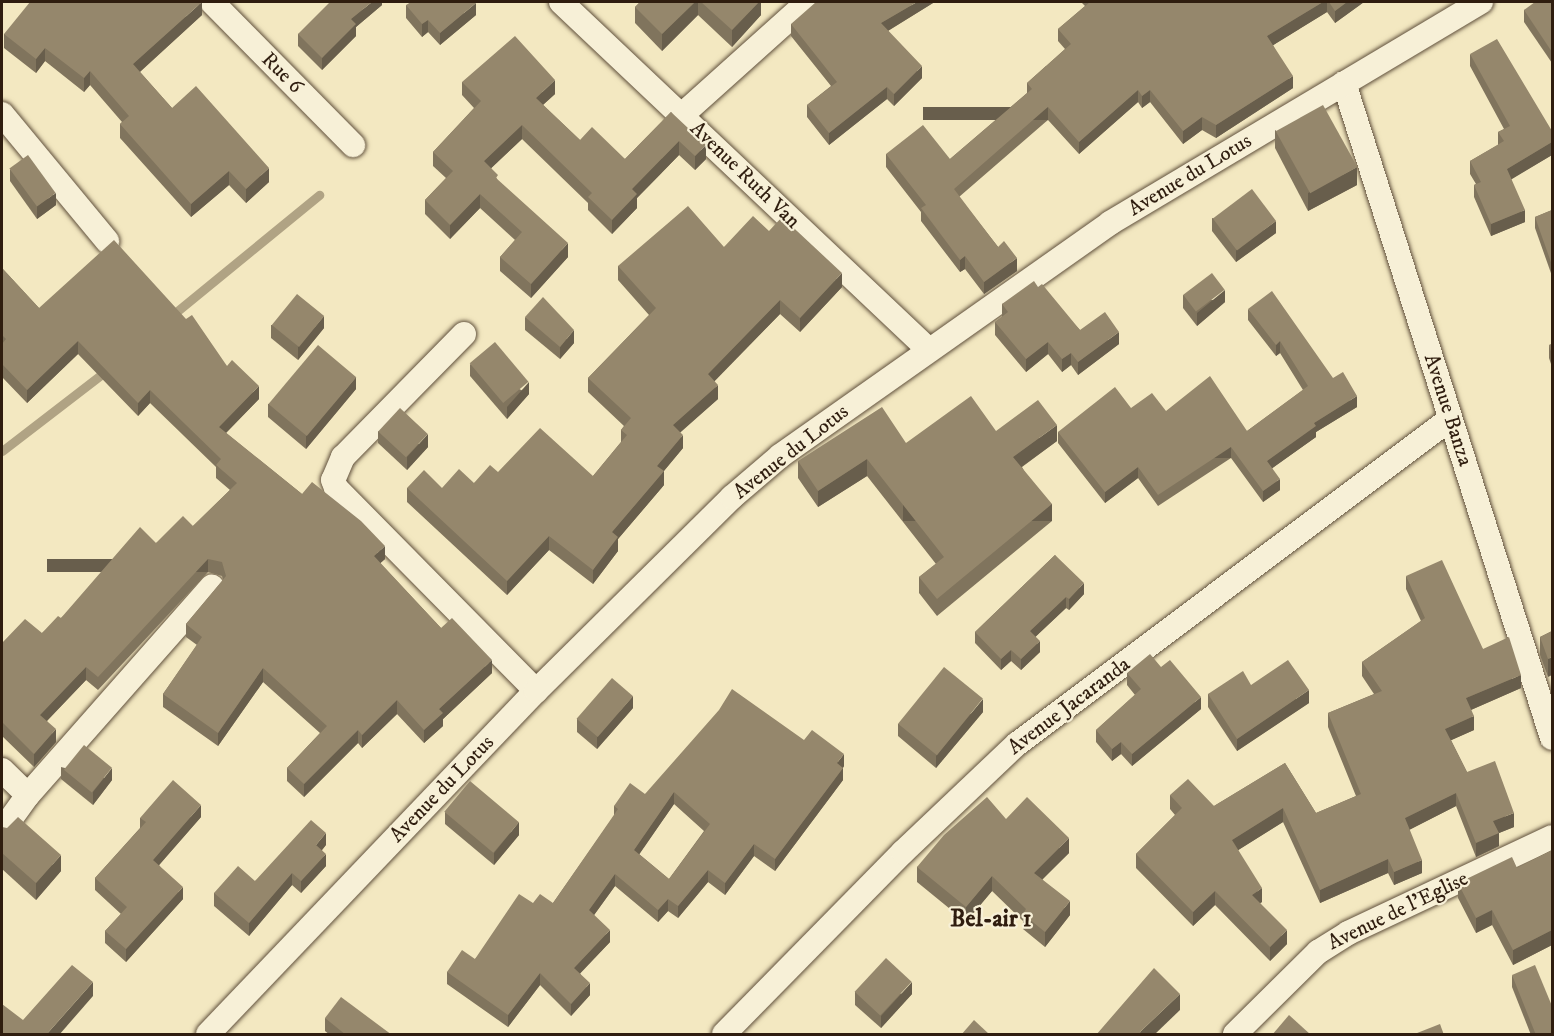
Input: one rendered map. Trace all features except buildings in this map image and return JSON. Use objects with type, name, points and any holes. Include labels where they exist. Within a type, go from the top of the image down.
[{"type":"street","name":"Rue 6","points":[[212,2],[353,145]]},
{"type":"street","name":"Avenue Ruth Van","points":[[561,2],[683,114],[928,349]]},
{"type":"street","points":[[683,114],[808,2]]},
{"type":"street","name":"Avenue du Lotus","points":[[208,1035],[536,691],[732,497],[780,456],[1110,222],[1481,2]]},
{"type":"street","name":"Avenue Banza","points":[[1344,83],[1552,738]]},
{"type":"street","points":[[2,114],[107,242]]},
{"type":"street","points":[[464,334],[343,457],[333,480],[336,488],[536,691]]},
{"type":"street","name":"Avenue Jacaranda","points":[[724,1035],[903,852],[1017,744],[1450,419]]},
{"type":"street","points":[[2,831],[28,795],[212,586]]},
{"type":"street","points":[[2,770],[28,795]]},
{"type":"street","name":"Avenue de l'Eglise","points":[[1235,1035],[1318,952],[1348,933],[1552,837]]},
{"type":"waterway","points":[[170,317],[319,195]]},
{"type":"waterway","points":[[2,451],[107,370]]},
{"type":"district","name":"Bel-air 1","points":[[991,920]]}]
